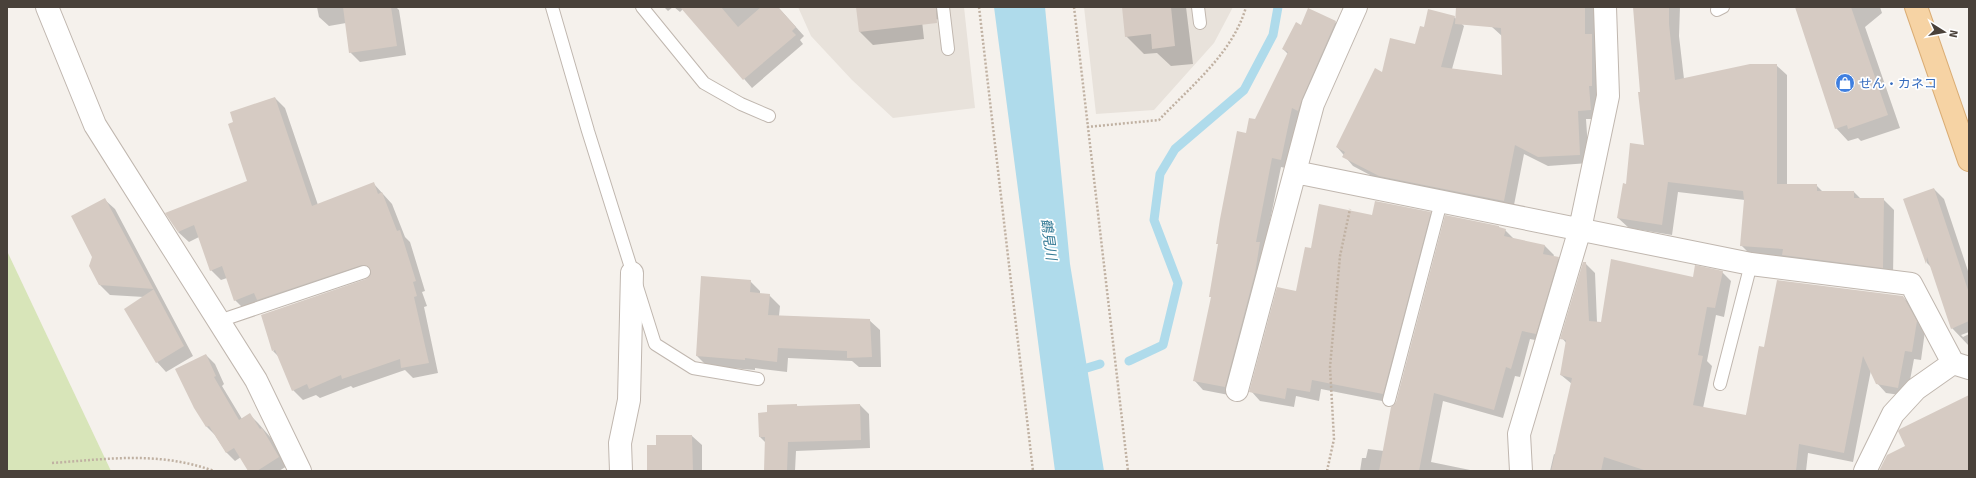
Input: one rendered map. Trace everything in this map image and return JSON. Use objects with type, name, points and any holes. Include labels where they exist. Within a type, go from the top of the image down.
[{"type":"main road","points":[[1916,7],[1969,160]]},
{"type":"street","points":[[47,7],[95,125],[256,380],[300,471]]},
{"type":"street","points":[[1237,390],[1313,104],[1356,7]]},
{"type":"street","points":[[1521,471],[1519,434],[1580,229],[1608,96],[1605,7]]},
{"type":"street","points":[[1295,172],[1751,264],[1911,284],[1961,366],[1916,389],[1893,414],[1865,471]]},
{"type":"street","points":[[621,471],[620,443],[629,400],[632,273]]},
{"type":"lane","points":[[552,7],[632,273],[655,344],[693,368],[758,379]]},
{"type":"lane","points":[[642,7],[704,83],[741,104],[768,116]]},
{"type":"lane","points":[[943,7],[948,49]]},
{"type":"lane","points":[[1198,7],[1200,22]]},
{"type":"lane","points":[[1388,400],[1441,202]]},
{"type":"lane","points":[[1720,384],[1751,264]]},
{"type":"lane","points":[[219,321],[364,272]]},
{"type":"path","points":[[979,7],[1033,471]]},
{"type":"path","points":[[1074,7],[1128,471]]},
{"type":"path","points":[[1087,127],[1159,120],[1227,48],[1243,17],[1246,7]]},
{"type":"path","points":[[1327,471],[1334,439],[1330,367],[1339,272],[1355,185]]},
{"type":"path","points":[[52,463],[139,457],[192,464],[214,471]]},
{"type":"shaded area","points":[[798,7],[964,7],[975,108],[893,118],[852,80],[811,36]]},
{"type":"shaded area","points":[[1084,7],[1233,7],[1214,43],[1154,110],[1096,114]]},
{"type":"green space","points":[[7,251],[111,471],[7,471]]},
{"type":"water","name":"鶴見川","points":[[994,7],[1045,7],[1070,264],[1104,471],[1055,471]]},
{"type":"building","points":[[343,7],[391,7],[397,46],[349,53]]},
{"type":"building","points":[[680,7],[721,7],[738,27],[761,7],[778,7],[796,27],[792,31],[796,35],[743,80]]},
{"type":"building","points":[[856,7],[936,7],[937,23],[859,32]]},
{"type":"building","points":[[1122,7],[1171,7],[1175,46],[1152,49],[1151,34],[1125,37]]},
{"type":"building","points":[[1456,7],[1585,7],[1585,34],[1592,34],[1592,86],[1589,86],[1591,110],[1578,111],[1580,155],[1538,157],[1515,145],[1504,201],[1379,176],[1342,157],[1345,152],[1336,147],[1375,68],[1382,72],[1390,38],[1415,44],[1420,26],[1424,27],[1428,9],[1455,16],[1441,67],[1502,75],[1501,28],[1455,24]]},
{"type":"building","points":[[1633,7],[1669,7],[1669,24],[1675,80],[1750,64],[1777,64],[1777,184],[1817,184],[1817,191],[1854,191],[1854,198],[1884,198],[1883,268],[1782,255],[1783,249],[1740,246],[1744,200],[1743,191],[1668,182],[1662,225],[1617,218],[1623,183],[1626,184],[1630,143],[1644,145],[1638,92],[1640,92]]},
{"type":"building","points":[[1795,7],[1851,7],[1888,115],[1848,129],[1847,125],[1835,129]]},
{"type":"building","points":[[1308,8],[1336,21],[1298,111],[1292,108],[1281,160],[1272,158],[1256,242],[1260,242],[1255,273],[1225,387],[1193,381],[1211,297],[1209,297],[1218,244],[1216,244],[1237,131],[1246,133],[1249,118],[1255,119],[1288,52],[1282,49],[1296,22],[1301,25]]},
{"type":"building","points":[[275,97],[312,206],[374,182],[378,194],[382,192],[397,231],[400,230],[416,281],[413,282],[417,296],[414,297],[429,363],[401,368],[400,359],[342,379],[341,375],[309,389],[307,384],[292,391],[275,350],[272,351],[261,315],[366,279],[371,274],[369,267],[362,265],[257,300],[254,293],[234,301],[222,266],[210,271],[194,225],[178,232],[165,213],[247,181],[228,124],[233,122],[230,112]]},
{"type":"building","points":[[1934,188],[1969,293],[1969,321],[1951,329],[1927,257],[1926,264],[1903,199]]},
{"type":"building","points":[[105,198],[154,289],[99,285],[89,266],[92,257],[71,216]]},
{"type":"building","points":[[1375,201],[1431,212],[1383,394],[1312,380],[1310,392],[1287,388],[1285,399],[1249,392],[1277,287],[1296,291],[1305,247],[1311,248],[1319,204],[1372,215]]},
{"type":"building","points":[[1445,215],[1499,226],[1506,229],[1504,236],[1545,245],[1543,254],[1559,257],[1536,334],[1522,331],[1511,369],[1506,367],[1494,410],[1434,393],[1419,471],[1379,471],[1391,407],[1396,402]]},
{"type":"building","points":[[1611,259],[1693,277],[1695,265],[1723,271],[1715,308],[1707,307],[1698,355],[1703,356],[1693,405],[1746,415],[1759,346],[1764,347],[1777,280],[1903,296],[1917,321],[1912,352],[1905,351],[1898,388],[1876,384],[1863,356],[1844,453],[1799,444],[1796,471],[1647,471],[1604,457],[1601,471],[1551,471],[1572,378],[1560,375],[1566,340],[1560,339],[1583,262],[1586,262],[1589,321],[1601,322]]},
{"type":"building","points":[[701,276],[751,280],[750,292],[770,294],[768,315],[870,319],[872,357],[847,358],[847,351],[778,348],[777,362],[745,358],[745,360],[696,356]]},
{"type":"building","points":[[154,289],[184,346],[156,363],[124,309]]},
{"type":"building","points":[[206,354],[216,376],[214,377],[239,420],[250,413],[260,429],[262,428],[279,457],[257,471],[248,471],[234,448],[226,453],[209,426],[206,427],[194,408],[175,369]]},
{"type":"building","points":[[1969,395],[1969,471],[1879,471],[1887,455],[1905,446],[1898,431],[1900,429]]},
{"type":"building","points":[[797,404],[797,406],[860,404],[861,440],[788,442],[787,471],[764,471],[765,437],[759,437],[758,413],[767,412],[767,405]]},
{"type":"building","points":[[656,435],[692,435],[693,471],[647,471],[647,445],[656,445]]},
{"type":"waterway","points":[[1129,361],[1163,345],[1178,283],[1154,220],[1160,174],[1175,149],[1244,90],[1273,35],[1278,7]]},
{"type":"waterway","points":[[1077,371],[1100,364]]},
{"type":"place","name":"せん・カネコ","points":[[1845,83]]}]
